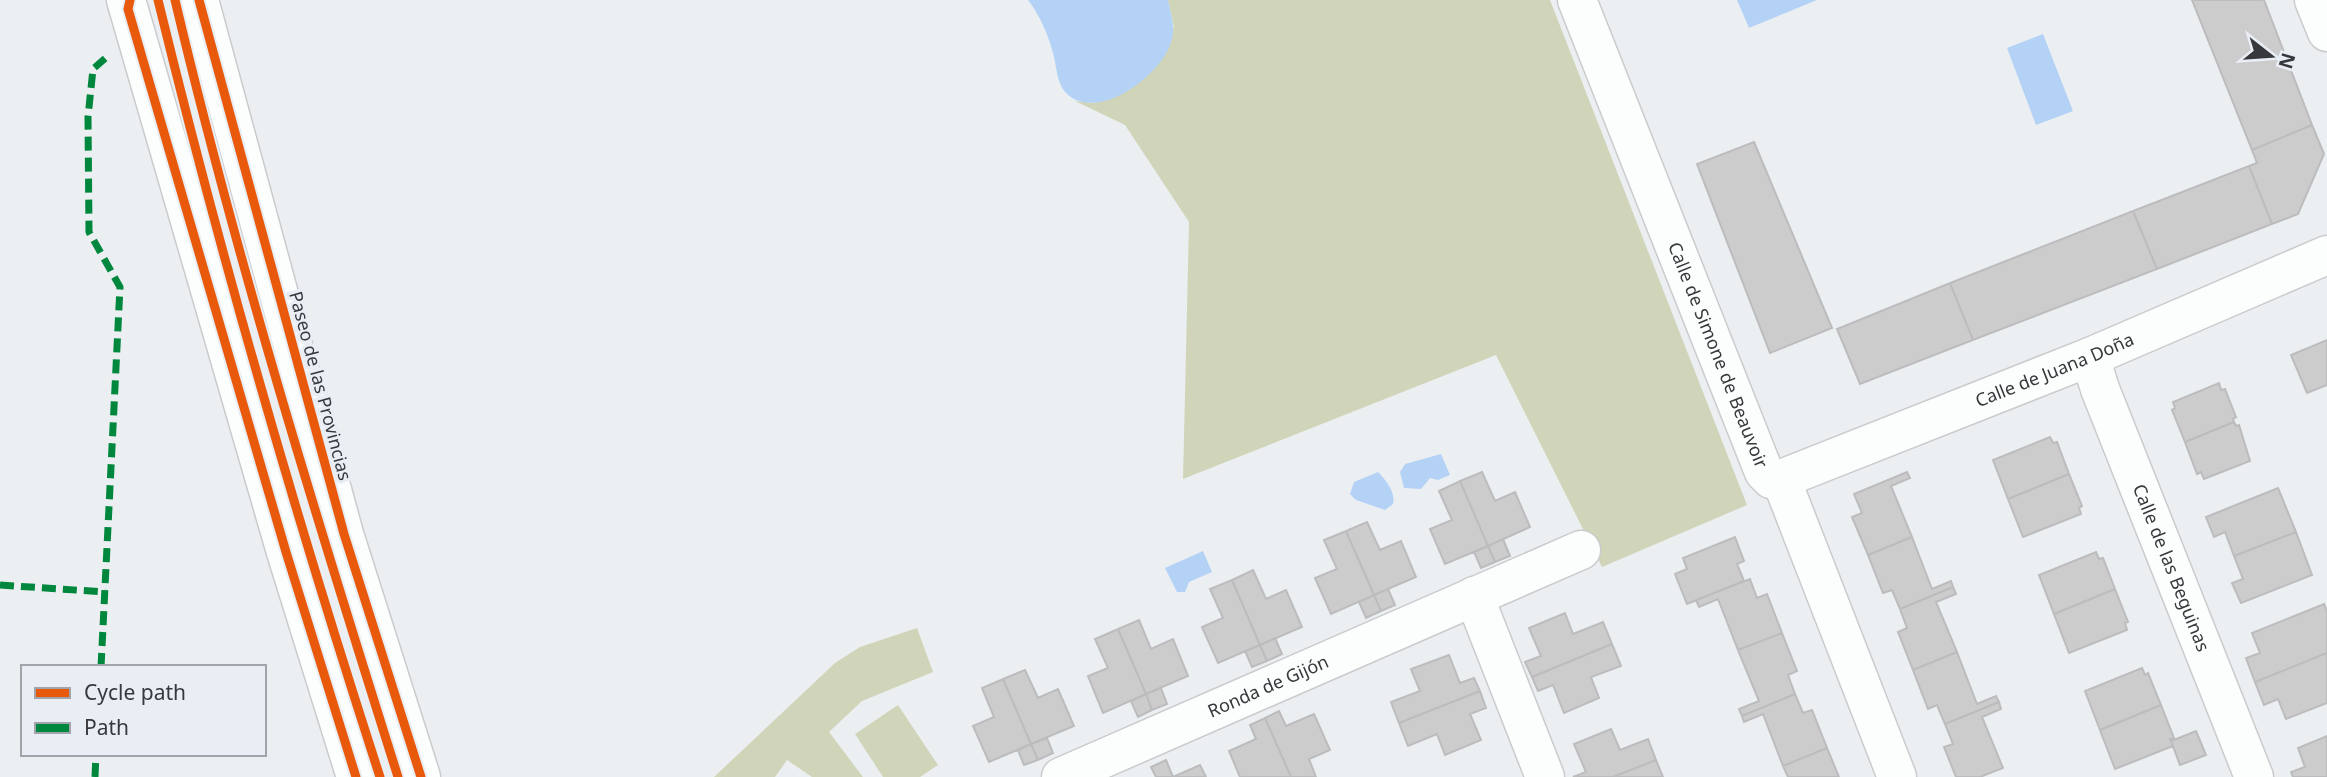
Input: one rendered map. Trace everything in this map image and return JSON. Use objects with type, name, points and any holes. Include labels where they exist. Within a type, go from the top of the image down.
[{"type":"street","name":"Calle de Simone de Beauvoir","points":[[1577,0],[1764,472],[1771,479],[1781,479],[1897,777]]},
{"type":"street","points":[[2314,0],[2327,32]]},
{"type":"street","name":"Paseo de las Provincias","points":[[200,2],[344,534],[421,777]]},
{"type":"street","points":[[128,3],[286,552],[356,777]]},
{"type":"street","name":"Calle de Juana Doña","points":[[1781,479],[2090,356],[2327,255]]},
{"type":"street","name":"Calle de las Beguinas","points":[[2090,356],[2100,389],[2254,777]]},
{"type":"street","name":"Ronda de Gijón","points":[[1061,777],[1581,550]]},
{"type":"street","points":[[1474,596],[1545,777]]},
{"type":"green space","points":[[1168,0],[1550,0],[1747,505],[1602,567],[1496,355],[1183,479],[1189,222],[1125,125],[1075,101],[1095,103],[1174,27]]},
{"type":"green space","points":[[917,628],[933,672],[862,701],[829,732],[863,777],[812,777],[787,760],[775,777],[714,777],[835,663],[860,647]]},
{"type":"green space","points":[[898,705],[938,765],[920,777],[883,777],[855,734]]},
{"type":"water","points":[[1028,0],[1168,0],[1173,26],[1171,42],[1155,68],[1127,92],[1094,103],[1079,101],[1066,93],[1060,84],[1046,32]]},
{"type":"water","points":[[1737,0],[1817,0],[1749,28]]},
{"type":"water","points":[[2043,34],[2073,111],[2036,125],[2007,48]]},
{"type":"water","points":[[1441,454],[1450,475],[1438,480],[1430,478],[1421,489],[1404,488],[1400,472],[1405,464]]},
{"type":"water","points":[[1378,472],[1387,482],[1394,499],[1393,504],[1385,510],[1356,500],[1350,494],[1354,482]]},
{"type":"water","points":[[1203,551],[1212,572],[1189,582],[1185,592],[1177,592],[1165,568]]},
{"type":"building","points":[[2192,0],[2264,0],[2312,125],[2252,150]]},
{"type":"building","points":[[2312,125],[2324,154],[2298,214],[2272,224],[2249,166],[2257,163],[2252,150]]},
{"type":"building","points":[[1754,142],[1832,328],[1770,353],[1697,164]]},
{"type":"building","points":[[2249,166],[2272,224],[2157,269],[2133,211]]},
{"type":"building","points":[[2133,211],[2157,269],[1973,340],[1950,283]]},
{"type":"building","points":[[1950,283],[1973,340],[1860,384],[1837,329]]},
{"type":"building","points":[[2327,340],[2327,385],[2307,393],[2291,355]]},
{"type":"building","points":[[2219,383],[2221,390],[2225,389],[2236,417],[2234,422],[2185,442],[2172,410],[2175,408],[2173,402]]},
{"type":"building","points":[[2234,422],[2236,426],[2239,425],[2250,461],[2204,479],[2201,472],[2197,474],[2185,442]]},
{"type":"building","points":[[2050,437],[2053,443],[2057,442],[2069,474],[2008,499],[1993,460]]},
{"type":"building","points":[[1482,472],[1495,501],[1515,492],[1530,527],[1488,546],[1460,481]]},
{"type":"building","points":[[1907,472],[1910,478],[1891,486],[1912,537],[1868,555],[1852,517],[1862,513],[1854,494]]},
{"type":"building","points":[[2069,474],[2082,506],[2079,508],[2081,514],[2023,537],[2008,499]]},
{"type":"building","points":[[1460,481],[1488,546],[1445,564],[1430,529],[1452,520],[1439,491]]},
{"type":"building","points":[[2278,488],[2296,532],[2234,556],[2225,532],[2214,537],[2206,517]]},
{"type":"building","points":[[1367,522],[1380,550],[1401,541],[1416,577],[1374,595],[1346,531]]},
{"type":"building","points":[[1346,531],[1374,595],[1331,614],[1315,578],[1337,569],[1324,540]]},
{"type":"building","points":[[2296,532],[2312,575],[2241,603],[2232,583],[2243,579],[2234,556]]},
{"type":"building","points":[[1735,537],[1744,561],[1737,564],[1744,581],[1687,604],[1675,574],[1687,569],[1683,558]]},
{"type":"building","points":[[1912,537],[1932,589],[1951,581],[1953,587],[1900,609],[1892,590],[1883,593],[1868,555]]},
{"type":"building","points":[[1503,539],[1510,556],[1495,562],[1488,546]]},
{"type":"building","points":[[1488,546],[1495,562],[1481,568],[1474,552]]},
{"type":"building","points":[[2096,552],[2099,559],[2103,558],[2115,589],[2054,614],[2039,575]]},
{"type":"building","points":[[1253,570],[1266,599],[1286,590],[1302,627],[1260,645],[1232,580]]},
{"type":"building","points":[[1750,579],[1757,598],[1767,594],[1782,633],[1738,650],[1718,599],[1699,607],[1696,600]]},
{"type":"building","points":[[1232,580],[1260,645],[1218,663],[1202,627],[1223,618],[1210,589]]},
{"type":"building","points":[[1953,587],[1956,594],[1936,602],[1957,652],[1913,670],[1898,632],[1907,628],[1900,609]]},
{"type":"building","points":[[1388,589],[1395,605],[1381,611],[1374,595]]},
{"type":"building","points":[[2115,589],[2128,622],[2125,623],[2127,630],[2069,653],[2054,614]]},
{"type":"building","points":[[1374,595],[1381,611],[1366,618],[1359,602]]},
{"type":"building","points":[[2324,604],[2327,611],[2327,653],[2255,682],[2246,658],[2260,653],[2252,633]]},
{"type":"building","points":[[1565,613],[1573,634],[1603,622],[1612,644],[1532,677],[1525,662],[1541,656],[1529,628]]},
{"type":"building","points":[[1139,620],[1151,649],[1173,639],[1188,676],[1146,694],[1118,629]]},
{"type":"building","points":[[1118,629],[1146,694],[1103,713],[1088,676],[1108,668],[1095,639]]},
{"type":"building","points":[[1782,633],[1797,671],[1788,675],[1795,694],[1742,716],[1739,709],[1759,701],[1738,650]]},
{"type":"building","points":[[1275,638],[1282,654],[1267,661],[1260,645]]},
{"type":"building","points":[[1612,644],[1621,666],[1591,677],[1599,698],[1564,713],[1553,685],[1538,691],[1532,677]]},
{"type":"building","points":[[1260,645],[1267,661],[1252,667],[1245,651]]},
{"type":"building","points":[[1957,652],[1977,704],[1996,696],[1999,702],[1945,724],[1937,705],[1928,709],[1913,670]]},
{"type":"building","points":[[2327,653],[2327,703],[2286,719],[2278,699],[2264,705],[2255,682]]},
{"type":"building","points":[[1449,655],[1460,683],[1474,678],[1480,691],[1399,723],[1391,702],[1420,691],[1411,669]]},
{"type":"building","points":[[2142,668],[2145,675],[2148,673],[2161,705],[2100,730],[2085,691]]},
{"type":"building","points":[[1025,670],[1038,698],[1058,689],[1074,726],[1031,744],[1003,679]]},
{"type":"building","points":[[1003,679],[1031,744],[989,762],[973,726],[994,717],[982,688]]},
{"type":"building","points":[[1161,688],[1167,704],[1152,710],[1146,694]]},
{"type":"building","points":[[1480,691],[1486,708],[1470,714],[1481,740],[1445,755],[1437,734],[1408,746],[1399,723]]},
{"type":"building","points":[[1146,694],[1152,710],[1138,717],[1131,701]]},
{"type":"building","points":[[1795,694],[1803,713],[1812,710],[1827,748],[1783,766],[1763,714],[1744,722],[1742,716]]},
{"type":"building","points":[[1999,702],[2001,709],[1982,717],[2003,768],[1980,777],[1956,777],[1944,747],[1953,744],[1945,724]]},
{"type":"building","points":[[2161,705],[2174,738],[2170,739],[2173,746],[2115,769],[2100,730]]},
{"type":"building","points":[[1279,711],[1286,726],[1314,714],[1330,750],[1309,759],[1316,777],[1291,777],[1265,718]]},
{"type":"building","points":[[1265,718],[1291,777],[1240,777],[1229,751],[1256,739],[1250,725]]},
{"type":"building","points":[[1611,729],[1620,750],[1648,739],[1656,760],[1613,777],[1573,777],[1586,772],[1574,744]]},
{"type":"building","points":[[2196,731],[2206,755],[2180,765],[2171,741]]},
{"type":"building","points":[[2327,736],[2327,777],[2293,777],[2291,772],[2305,767],[2298,748]]},
{"type":"building","points":[[1047,738],[1053,753],[1038,760],[1031,744]]},
{"type":"building","points":[[1031,744],[1038,760],[1024,765],[1018,750]]},
{"type":"building","points":[[1827,748],[1839,777],[1788,777],[1783,766]]},
{"type":"building","points":[[1166,760],[1173,777],[1156,777],[1151,767]]},
{"type":"building","points":[[1656,760],[1663,777],[1613,777]]},
{"type":"building","points":[[1200,765],[1206,777],[1173,777]]},
{"type":"marked path","points":[[101,665],[120,287],[89,232],[88,117],[93,69],[109,55]]},
{"type":"marked path","points":[[0,585],[105,592]]},
{"type":"marked path","points":[[95,777],[96,756]]},
{"type":"cycle path","points":[[130,0],[128,9],[286,552],[356,777]]},
{"type":"cycle path","points":[[158,0],[262,391],[380,777]]},
{"type":"cycle path","points":[[175,0],[251,293],[398,777]]},
{"type":"cycle path","points":[[199,0],[344,534],[421,777]]}]
